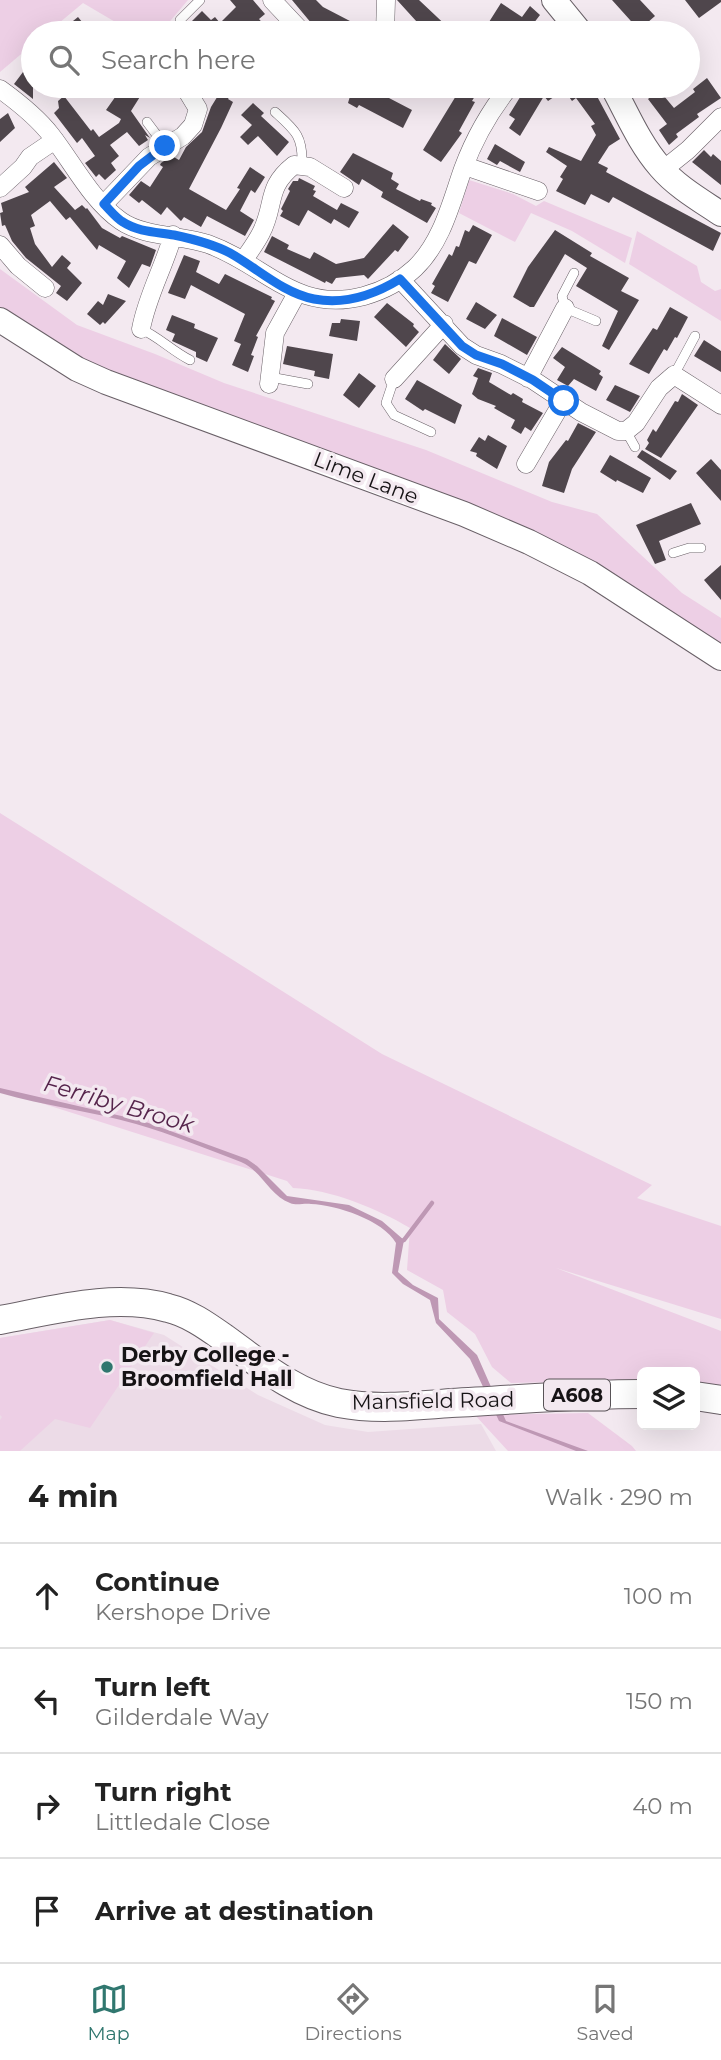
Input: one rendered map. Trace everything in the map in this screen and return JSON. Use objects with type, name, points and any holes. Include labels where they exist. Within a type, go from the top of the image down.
[{"type":"main road","name":"Mansfield Road","points":[[0,1320],[112,1302],[152,1304],[186,1314],[289,1384],[326,1400],[363,1406],[637,1394]]},
{"type":"main road","points":[[700,1397],[721,1400]]},
{"type":"street","points":[[272,0],[292,21]]},
{"type":"street","points":[[385,21],[386,0]]},
{"type":"street","points":[[554,0],[568,21]]},
{"type":"street","points":[[0,89],[42,124],[104,204],[122,222],[135,228],[213,246],[298,293],[315,299],[344,300],[371,294],[415,268],[437,237],[450,211],[481,129],[502,98]]},
{"type":"street","points":[[104,204],[139,166],[183,136],[193,125],[198,109],[191,98]]},
{"type":"street","points":[[619,98],[644,145],[663,170],[697,199],[721,214]]},
{"type":"street","points":[[663,170],[688,150],[721,117]]},
{"type":"street","points":[[0,188],[23,167],[30,156],[55,139]]},
{"type":"street","points":[[243,261],[262,232],[274,186],[284,173],[295,165],[302,164],[344,188]]},
{"type":"street","points":[[465,166],[538,191]]},
{"type":"street","points":[[141,329],[145,309],[173,235]]},
{"type":"street","points":[[0,246],[18,266],[45,288]]},
{"type":"street","points":[[400,279],[462,346],[528,378],[618,431],[626,430],[636,423],[659,388],[674,375],[721,405]]},
{"type":"street","points":[[269,381],[275,333],[298,293]]},
{"type":"street","points":[[528,378],[565,308]]},
{"type":"street","name":"Lime Lane","points":[[0,320],[77,369],[106,382],[464,514],[529,542],[590,573],[721,658]]},
{"type":"street","points":[[394,379],[444,324]]},
{"type":"street","points":[[526,464],[564,401]]},
{"type":"lane","points":[[180,19],[200,0]]},
{"type":"lane","points":[[275,112],[293,128],[303,144],[302,164]]},
{"type":"lane","points":[[147,122],[165,146]]},
{"type":"lane","points":[[574,273],[562,296],[565,308],[596,321]]},
{"type":"lane","points":[[141,329],[157,336],[175,352],[190,360]]},
{"type":"lane","points":[[674,375],[695,336]]},
{"type":"lane","points":[[394,379],[386,403],[394,415],[431,432]]},
{"type":"lane","points":[[269,381],[308,384]]},
{"type":"lane","points":[[626,430],[635,447]]},
{"type":"lane","points":[[673,553],[689,548],[701,548]]},
{"type":"shaded area","points":[[0,0],[188,0],[170,21],[114,21],[83,3],[61,21],[21,21],[21,54],[0,72]]},
{"type":"shaded area","points":[[469,180],[513,194],[536,206],[544,201],[632,238],[625,263],[572,231],[531,213],[515,242],[459,213]]},
{"type":"shaded area","points":[[637,231],[697,266],[701,282],[715,291],[721,289],[721,321],[629,264]]},
{"type":"shaded area","points":[[0,269],[77,325],[224,383],[426,450],[552,502],[597,514],[682,593],[721,618],[721,651],[650,602],[84,364],[0,308]]},
{"type":"shaded area","points":[[0,813],[382,1054],[652,1185],[637,1198],[721,1226],[721,1319],[556,1268],[721,1331],[721,1388],[700,1385],[700,1367],[637,1367],[637,1380],[511,1383],[492,1367],[475,1334],[447,1312],[443,1290],[407,1270],[410,1228],[353,1201],[322,1192],[293,1188],[287,1181],[0,1090]]},
{"type":"shaded area","points":[[0,1088],[143,1121],[247,1159],[287,1196],[349,1205],[382,1221],[404,1240],[398,1272],[413,1285],[438,1298],[439,1319],[477,1355],[506,1421],[588,1451],[576,1451],[499,1421],[470,1359],[436,1323],[430,1300],[403,1284],[392,1273],[396,1243],[381,1227],[358,1215],[333,1207],[295,1204],[283,1200],[248,1166],[176,1137],[119,1119],[0,1093]]},
{"type":"shaded area","name":"Derby College - Broomfield Hall","points":[[110,1320],[164,1335],[258,1395],[325,1425],[368,1432],[481,1424],[496,1451],[0,1451],[0,1338]]},
{"type":"shaded area","points":[[110,1320],[154,1333],[90,1428],[55,1419],[20,1451],[0,1451],[0,1338]]},
{"type":"shaded area","points":[[588,1413],[636,1451],[508,1451],[475,1415]]},
{"type":"building","points":[[230,0],[253,0],[265,14],[259,19],[261,21],[222,21],[236,7]]},
{"type":"building","points":[[292,0],[316,0],[323,7],[350,21],[310,21]]},
{"type":"building","points":[[397,0],[419,0],[441,21],[416,21]]},
{"type":"building","points":[[612,0],[640,0],[655,16],[649,21],[631,21]]},
{"type":"building","points":[[685,0],[721,0],[721,2],[699,18]]},
{"type":"building","points":[[501,3],[522,17],[530,6],[540,15],[535,21],[490,21]]},
{"type":"building","points":[[202,11],[211,20],[215,17],[218,21],[192,21]]},
{"type":"building","points":[[21,75],[21,90],[14,84]]},
{"type":"building","points":[[707,78],[721,98],[697,114],[699,117],[676,134],[678,137],[669,145],[659,130],[667,124],[648,99],[666,98],[674,108],[687,98],[700,98],[700,84]]},
{"type":"building","points":[[66,98],[91,131],[93,129],[99,137],[121,119],[106,110],[114,98],[139,98],[131,111],[150,138],[145,135],[148,140],[139,146],[127,132],[110,145],[119,156],[111,163],[116,170],[105,180],[99,174],[96,177],[85,163],[95,156],[82,138],[77,143],[54,113],[59,108],[58,101]]},
{"type":"building","points":[[217,98],[229,98],[233,102],[189,189],[226,210],[250,167],[265,177],[255,193],[251,190],[240,211],[254,220],[245,236],[207,216],[201,227],[184,217],[181,221],[167,207],[161,215],[142,200],[139,203],[129,195],[141,181],[150,187],[163,167],[161,163],[172,156],[179,160],[186,147],[202,132]]},
{"type":"building","points":[[349,98],[389,98],[412,110],[403,128],[359,105],[357,108],[348,103]]},
{"type":"building","points":[[455,98],[474,98],[472,101],[475,102],[459,131],[462,133],[441,162],[423,150]]},
{"type":"building","points":[[520,98],[543,98],[520,136],[509,128],[515,119],[509,115]]},
{"type":"building","points":[[576,98],[598,98],[620,139],[609,146],[598,163],[608,168],[606,172],[721,233],[713,251],[613,197],[609,203],[591,194],[585,205],[556,191],[567,166],[546,152],[549,147],[581,161],[596,135],[591,126],[595,124]]},
{"type":"building","points":[[253,103],[264,113],[261,116],[289,142],[277,156],[258,136],[248,145],[240,137],[252,125],[241,115]]},
{"type":"building","points":[[8,113],[15,128],[0,142],[0,119]]},
{"type":"building","points":[[495,144],[525,162],[520,172],[500,161],[497,165],[487,159]]},
{"type":"building","points":[[704,150],[721,161],[721,185],[692,162]]},
{"type":"building","points":[[353,153],[393,173],[391,179],[399,184],[396,189],[420,201],[421,199],[432,203],[436,208],[427,223],[381,197],[383,192],[362,179],[359,185],[340,172]]},
{"type":"building","points":[[54,162],[67,178],[54,187],[75,210],[82,205],[102,228],[120,238],[122,236],[156,250],[150,267],[142,264],[129,288],[117,278],[126,261],[99,245],[97,250],[70,217],[66,220],[50,201],[31,215],[35,226],[30,228],[35,244],[52,267],[62,255],[71,263],[67,268],[82,283],[67,301],[56,293],[61,286],[26,258],[12,241],[5,225],[2,226],[1,203],[29,192],[25,187]]},
{"type":"building","points":[[299,178],[315,186],[313,196],[337,210],[341,203],[359,212],[349,228],[334,219],[331,224],[308,210],[299,226],[280,216],[290,191],[288,189],[293,181],[298,181]]},
{"type":"building","points":[[393,224],[409,237],[398,252],[395,250],[368,279],[364,275],[336,278],[332,284],[326,281],[325,283],[264,252],[272,236],[289,245],[287,249],[310,259],[314,252],[336,264],[364,258]]},
{"type":"building","points":[[473,225],[492,235],[476,264],[469,261],[448,302],[431,293],[435,286],[432,284],[449,254],[452,256],[456,246],[459,247],[465,230],[469,232]]},
{"type":"building","points":[[555,230],[592,253],[590,256],[629,278],[621,291],[639,300],[609,350],[602,346],[618,311],[576,286],[587,268],[565,254],[534,307],[513,297],[528,267]]},
{"type":"building","points":[[184,255],[200,261],[196,272],[219,284],[225,274],[275,301],[256,336],[258,337],[251,355],[254,356],[248,372],[232,365],[241,344],[234,341],[245,314],[191,285],[185,299],[168,293]]},
{"type":"building","points":[[108,294],[126,301],[105,324],[103,322],[100,325],[87,314],[98,301],[103,305]]},
{"type":"building","points":[[476,302],[497,315],[485,329],[466,319]]},
{"type":"building","points":[[387,303],[414,324],[419,332],[406,347],[374,317]]},
{"type":"building","points":[[670,307],[688,317],[677,338],[675,337],[667,351],[664,349],[649,374],[629,364],[653,328],[657,330]]},
{"type":"building","points":[[172,315],[195,324],[194,328],[218,338],[207,362],[196,357],[196,352],[172,341],[175,334],[166,330]]},
{"type":"building","points":[[502,318],[537,337],[527,355],[494,336]]},
{"type":"building","points":[[341,319],[360,321],[357,341],[329,336],[332,323],[340,323]]},
{"type":"building","points":[[704,340],[721,351],[721,372],[694,356]]},
{"type":"building","points":[[445,344],[461,359],[449,374],[433,360]]},
{"type":"building","points":[[287,346],[333,354],[329,379],[314,376],[315,371],[283,364]]},
{"type":"building","points":[[562,347],[601,371],[599,374],[603,377],[596,391],[574,379],[568,386],[557,380],[565,367],[553,358]]},
{"type":"building","points":[[478,368],[492,373],[489,382],[511,395],[513,393],[523,399],[522,402],[543,413],[531,431],[525,427],[521,434],[511,428],[515,420],[494,408],[496,406],[472,394],[478,378],[473,376]]},
{"type":"building","points":[[359,373],[376,386],[359,408],[343,395]]},
{"type":"building","points":[[417,380],[462,405],[455,424],[425,409],[423,411],[405,399]]},
{"type":"building","points":[[615,385],[640,396],[630,412],[606,400]]},
{"type":"building","points":[[682,394],[698,405],[661,458],[645,449],[649,443],[647,440],[653,429],[656,432]]},
{"type":"building","points":[[578,423],[596,432],[572,469],[564,493],[542,486],[549,462],[566,440],[568,441]]},
{"type":"building","points":[[488,435],[507,446],[497,469],[476,456],[477,453],[470,451],[479,437],[485,441]]},
{"type":"building","points":[[642,450],[677,471],[670,480],[637,457]]},
{"type":"building","points":[[610,455],[651,478],[643,493],[600,472]]},
{"type":"building","points":[[711,459],[721,470],[721,501],[696,473]]},
{"type":"building","points":[[691,503],[701,524],[659,541],[666,560],[655,564],[636,525]]},
{"type":"building","points":[[721,565],[721,600],[704,580]]},
{"type":"waterway","points":[[399,1242],[404,1240],[432,1203]]},
{"type":"place","name":"Derby College - Broomfield Hall","points":[[107,1367]]},
{"type":"route","points":[[165,146],[129,175],[104,204],[122,222],[146,231],[175,235],[213,246],[303,296],[315,299],[356,298],[384,289],[400,279],[462,346],[533,380],[564,401]]},
{"type":"water label","name":"Ferriby Brook","points":[[119,1104]]}]
